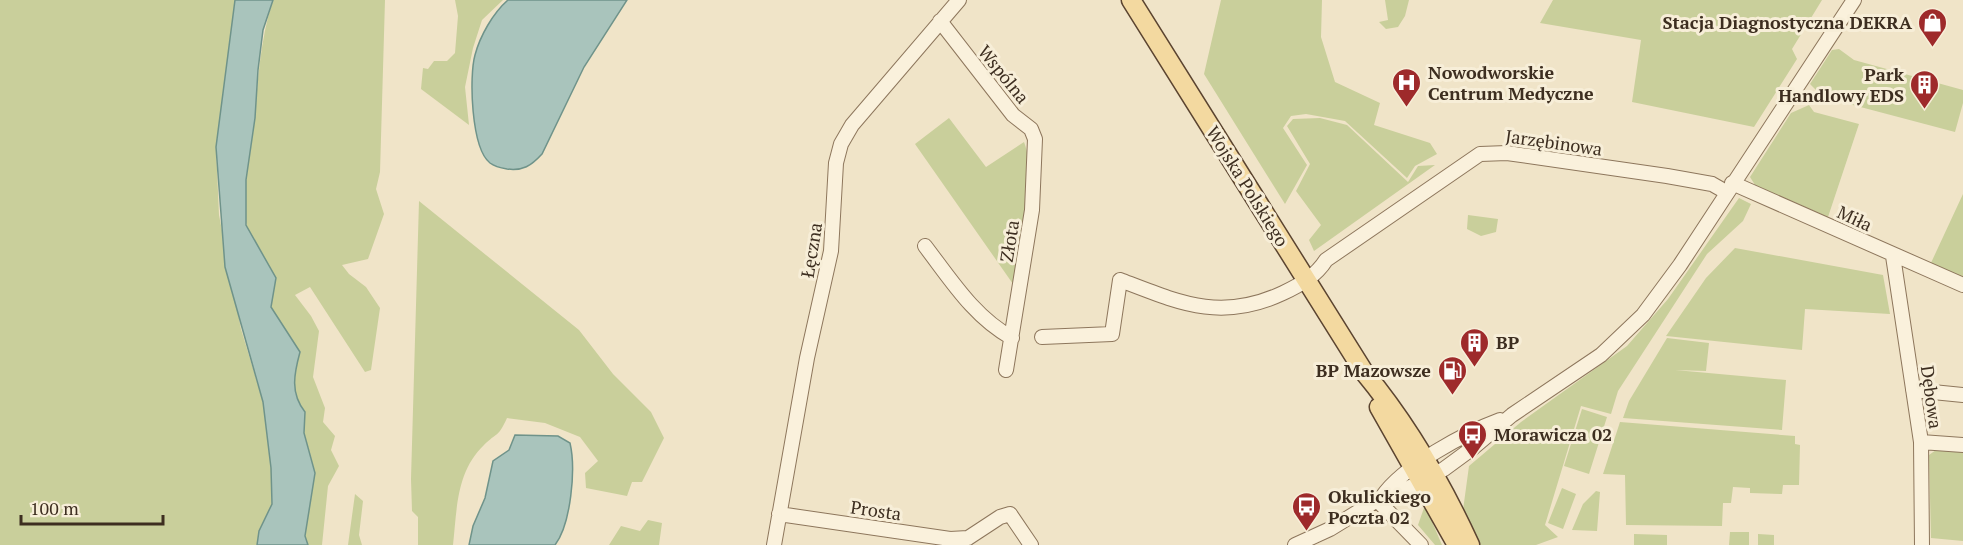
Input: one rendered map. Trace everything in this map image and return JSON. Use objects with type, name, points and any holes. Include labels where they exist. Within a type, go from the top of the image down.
[{"type":"main road","name":"Wojska Polskiego","points":[[1131,0],[1364,372],[1391,405],[1457,545]]},
{"type":"main road","name":"Wojska Polskiego","points":[[1424,471],[1470,545]]},
{"type":"street","name":"Łęczna","points":[[774,545],[807,358],[831,251],[836,163],[841,144],[852,125],[959,0]]},
{"type":"street","points":[[1295,545],[1330,529],[1379,499],[1398,480],[1424,471],[1474,447],[1512,415],[1601,355],[1643,315],[1680,265],[1729,187],[1854,0]]},
{"type":"street","name":"Wspólna","points":[[940,21],[1013,116],[1031,129],[1035,149]]},
{"type":"street","name":"Złota","points":[[1006,370],[1032,210],[1035,149]]},
{"type":"street","name":"Jarzębinowa","points":[[1042,338],[1112,333],[1120,280],[1187,305],[1225,310],[1260,304],[1318,272],[1326,260],[1480,154],[1507,153],[1729,187]]},
{"type":"street","name":"Miła","points":[[1729,187],[1960,282]]},
{"type":"street","points":[[925,246],[971,306],[990,326],[1012,338]]},
{"type":"street","name":"Dębowa","points":[[1893,256],[1921,442],[1922,545]]},
{"type":"street","points":[[1913,390],[1963,395]]},
{"type":"street","points":[[1921,442],[1963,445]]},
{"type":"street","points":[[1379,499],[1421,545]]},
{"type":"street","name":"Prosta","points":[[779,514],[970,542]]},
{"type":"street","points":[[970,542],[1000,517],[1010,514],[1030,545]]},
{"type":"green space","points":[[0,0],[235,0],[216,147],[219,215],[241,329],[263,402],[271,468],[272,504],[259,531],[257,545],[0,545]]},
{"type":"green space","points":[[273,0],[385,0],[380,172],[376,189],[384,214],[368,259],[342,265],[349,274],[366,287],[380,308],[371,370],[365,372],[310,287],[295,295],[319,331],[313,377],[325,408],[323,422],[335,436],[331,450],[339,466],[328,486],[322,545],[308,545],[305,536],[315,473],[304,432],[305,412],[295,390],[296,368],[300,352],[271,307],[276,278],[252,239],[244,207],[261,52]]},
{"type":"green space","points":[[455,0],[503,0],[482,20],[473,48],[465,87],[469,125],[421,89],[423,68],[428,69],[434,61],[447,61],[455,53],[458,16]]},
{"type":"green space","points":[[1221,0],[1322,0],[1321,37],[1335,82],[1380,103],[1374,125],[1430,143],[1437,154],[1415,166],[1407,178],[1345,121],[1306,114],[1291,116],[1283,128],[1307,165],[1285,204],[1204,74]]},
{"type":"green space","points":[[1385,0],[1409,0],[1405,16],[1398,27],[1386,29],[1379,22],[1388,20]]},
{"type":"green space","points":[[1553,0],[1822,0],[1792,49],[1797,59],[1754,127],[1632,102],[1641,40],[1540,23]]},
{"type":"green space","points":[[1839,49],[1854,60],[1963,90],[1963,103],[1955,132],[1815,95],[1817,91],[1810,84],[1832,50]]},
{"type":"green space","points":[[1809,105],[1814,112],[1859,124],[1828,217],[1755,185],[1750,177],[1791,113]]},
{"type":"green space","points":[[949,118],[986,167],[1024,142],[1030,176],[1030,194],[1013,284],[915,144]]},
{"type":"green space","points":[[1320,118],[1347,125],[1408,182],[1418,166],[1435,165],[1314,251],[1309,240],[1321,225],[1296,191],[1310,164],[1287,126],[1293,119]]},
{"type":"green space","points":[[1963,194],[1963,278],[1930,265]]},
{"type":"green space","points":[[1739,198],[1751,204],[1743,221],[1707,254],[1618,391],[1611,414],[1581,406],[1545,525],[1558,537],[1536,545],[1479,545],[1463,510],[1469,466],[1521,422],[1627,346],[1668,299]]},
{"type":"green space","points":[[419,201],[579,330],[613,374],[651,412],[664,438],[642,482],[632,482],[627,496],[586,488],[585,473],[598,461],[580,437],[545,423],[507,418],[499,432],[484,445],[468,467],[457,505],[453,545],[418,545],[418,517],[412,511],[411,479]]},
{"type":"green space","points":[[1468,215],[1498,219],[1496,232],[1481,236],[1467,229]]},
{"type":"green space","points":[[1735,248],[1883,275],[1890,314],[1805,309],[1802,350],[1666,336],[1706,278]]},
{"type":"green space","points":[[1667,338],[1709,343],[1706,371],[1675,370],[1786,380],[1782,430],[1623,418],[1629,401]]},
{"type":"green space","points":[[1582,409],[1607,417],[1589,474],[1564,466]]},
{"type":"green space","points":[[1620,422],[1795,436],[1795,444],[1800,445],[1799,485],[1783,485],[1782,494],[1750,493],[1750,488],[1733,487],[1731,503],[1723,503],[1722,526],[1626,525],[1625,475],[1603,474]]},
{"type":"green space","points":[[1936,450],[1963,451],[1963,541],[1931,538],[1929,455]]},
{"type":"green space","points":[[1562,488],[1576,494],[1563,529],[1548,523]]},
{"type":"green space","points":[[1596,491],[1600,492],[1597,531],[1572,530],[1583,504]]},
{"type":"green space","points":[[355,494],[363,501],[359,535],[362,545],[348,545]]},
{"type":"green space","points":[[1425,505],[1442,545],[1435,545],[1418,525]]},
{"type":"green space","points":[[648,520],[662,523],[659,545],[609,545],[621,526],[640,531]]},
{"type":"green space","points":[[1730,532],[1749,532],[1749,545],[1729,545]]},
{"type":"green space","points":[[1634,534],[1667,535],[1667,545],[1634,545]]},
{"type":"green space","points":[[1758,534],[1774,535],[1774,545],[1758,545]]},
{"type":"water","points":[[235,0],[273,0],[263,30],[258,70],[255,118],[246,180],[246,225],[276,278],[271,307],[300,352],[296,368],[295,390],[305,412],[304,433],[315,473],[305,536],[308,545],[257,545],[259,531],[272,504],[271,468],[263,402],[225,267],[216,147]]},
{"type":"water","points":[[508,0],[627,0],[584,67],[542,154],[526,167],[518,169],[502,168],[490,163],[479,143],[473,111],[472,79],[477,48],[492,18]]},
{"type":"water","points":[[515,435],[558,436],[570,443],[571,496],[560,536],[555,545],[469,545],[473,526],[485,498],[493,461],[509,450]]},
{"type":"place","name":"Stacja Diagnostyczna DEKRA","points":[[1933,48]]},
{"type":"place","name":"Nowodworskie Centrum Medyczne","points":[[1407,108]]},
{"type":"place","name":"Park Handlowy EDS","points":[[1925,110]]},
{"type":"place","name":"BP","points":[[1475,368]]},
{"type":"place","name":"BP Mazowsze","points":[[1452,396]]},
{"type":"place","name":"Morawicza 02","points":[[1473,460]]},
{"type":"place","name":"Okulickiego Poczta 02","points":[[1307,532]]}]
